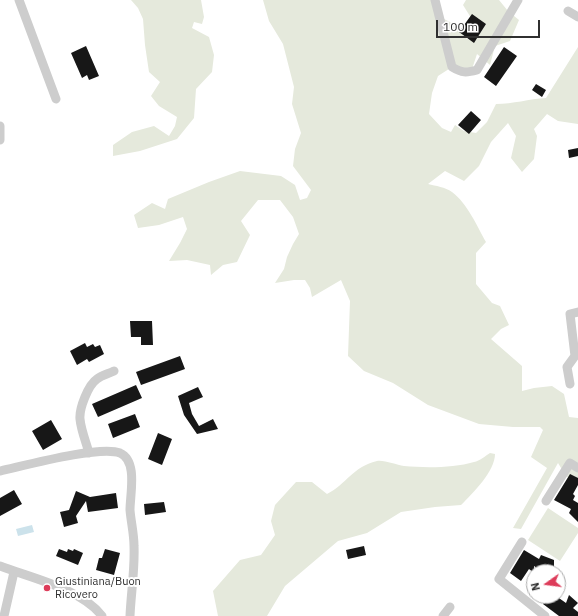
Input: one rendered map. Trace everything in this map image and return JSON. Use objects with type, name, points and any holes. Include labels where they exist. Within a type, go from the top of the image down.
[{"type":"street","points":[[19,0],[56,100]]},
{"type":"street","points":[[435,0],[452,66],[461,72],[477,70],[518,0]]},
{"type":"street","points":[[568,11],[578,17]]},
{"type":"street","points":[[0,126],[0,140]]},
{"type":"street","points":[[570,384],[567,367],[575,356],[570,314],[575,312]]},
{"type":"street","points":[[89,453],[80,422],[82,405],[90,386],[94,381],[114,371]]},
{"type":"street","points":[[0,471],[69,456],[104,451],[117,452],[124,456],[131,468],[130,508],[134,552],[130,616]]},
{"type":"street","points":[[546,501],[570,463],[578,468]]},
{"type":"street","points":[[522,542],[499,579],[546,616]]},
{"type":"street","points":[[0,566],[70,591],[85,600],[102,616]]},
{"type":"street","points":[[4,616],[14,572]]},
{"type":"street","points":[[443,616],[450,607]]},
{"type":"shaded area","points":[[131,0],[201,0],[204,17],[202,24],[194,22],[192,28],[209,37],[214,55],[212,72],[196,89],[194,118],[177,139],[140,151],[113,156],[113,145],[132,132],[154,126],[169,136],[175,126],[177,117],[159,106],[151,96],[160,82],[149,72],[143,19],[138,8]]},
{"type":"shaded area","points":[[263,0],[435,0],[440,17],[450,22],[467,39],[476,40],[484,27],[473,21],[463,5],[466,0],[499,0],[508,11],[519,20],[510,41],[495,46],[490,65],[477,54],[471,72],[452,67],[438,76],[432,93],[429,114],[442,128],[451,132],[455,125],[464,131],[476,133],[487,122],[496,104],[546,98],[578,47],[578,124],[558,121],[547,114],[534,129],[537,136],[534,159],[522,172],[511,158],[516,136],[508,123],[491,142],[479,166],[464,181],[445,171],[428,184],[452,192],[462,202],[486,242],[476,253],[476,284],[492,303],[500,306],[509,325],[501,329],[491,339],[522,366],[522,391],[552,386],[564,394],[569,417],[578,418],[578,484],[566,476],[558,463],[521,529],[513,528],[547,468],[531,457],[543,430],[540,427],[513,427],[479,424],[428,405],[393,383],[364,371],[348,356],[350,301],[341,280],[312,297],[310,288],[305,280],[275,283],[284,269],[287,257],[299,234],[293,217],[280,200],[258,200],[241,221],[250,235],[237,262],[223,265],[211,275],[210,265],[187,260],[169,261],[187,229],[183,217],[159,225],[138,228],[134,215],[152,203],[165,209],[168,199],[240,171],[281,176],[295,185],[300,200],[307,198],[311,190],[293,166],[295,149],[301,133],[292,104],[294,87],[283,44],[269,21]]},
{"type":"shaded area","points":[[490,453],[495,454],[491,467],[482,481],[461,505],[401,512],[367,533],[338,541],[285,586],[267,616],[218,616],[213,591],[240,560],[261,555],[275,535],[271,521],[275,505],[296,482],[312,482],[327,494],[334,490],[361,467],[377,461],[412,467],[449,466],[466,464],[480,460]]},
{"type":"shaded area","points":[[548,508],[578,528],[578,533],[560,561],[528,540]]},
{"type":"water","points":[[32,525],[34,532],[18,536],[16,529]]},
{"type":"building","points":[[472,14],[486,24],[474,43],[459,32]]},
{"type":"building","points":[[86,46],[99,76],[89,80],[87,75],[82,78],[71,53]]},
{"type":"building","points":[[504,47],[517,56],[496,86],[484,77]]},
{"type":"building","points":[[536,84],[546,90],[542,97],[532,90]]},
{"type":"building","points":[[471,111],[481,120],[469,134],[458,125]]},
{"type":"building","points":[[578,148],[578,156],[569,158],[568,150]]},
{"type":"building","points":[[130,321],[152,321],[153,345],[141,345],[141,337],[131,337]]},
{"type":"building","points":[[85,343],[87,347],[93,344],[95,347],[100,345],[104,354],[89,362],[87,359],[77,365],[70,351]]},
{"type":"building","points":[[180,356],[185,369],[141,385],[136,372]]},
{"type":"building","points":[[136,385],[142,398],[98,417],[92,404]]},
{"type":"building","points":[[198,387],[203,397],[189,403],[192,414],[199,426],[213,419],[218,429],[197,434],[184,415],[178,396]]},
{"type":"building","points":[[135,414],[140,427],[113,438],[108,424]]},
{"type":"building","points":[[51,420],[62,439],[43,450],[32,431]]},
{"type":"building","points":[[158,433],[172,439],[162,465],[148,459]]},
{"type":"building","points":[[570,474],[578,478],[578,485],[573,494],[575,496],[573,500],[578,503],[578,522],[569,513],[571,509],[554,500]]},
{"type":"building","points":[[14,490],[22,504],[0,516],[0,498]]},
{"type":"building","points":[[76,491],[90,497],[116,493],[118,508],[88,512],[86,501],[76,516],[78,523],[64,527],[60,512],[69,510]]},
{"type":"building","points":[[164,502],[166,512],[145,515],[144,504]]},
{"type":"building","points":[[364,546],[366,555],[348,559],[346,550]]},
{"type":"building","points":[[59,549],[67,552],[68,549],[73,551],[74,549],[83,553],[78,565],[56,556]]},
{"type":"building","points":[[105,549],[120,553],[114,575],[96,570],[99,558],[102,558]]},
{"type":"building","points":[[524,550],[539,559],[541,555],[554,560],[554,564],[526,564],[526,574],[521,581],[510,573]]},
{"type":"building","points":[[569,595],[578,603],[573,608],[578,612],[578,616],[559,616],[543,604],[566,604]]},
{"type":"place","name":"Giustiniana/Buon Ricovero","points":[[47,588]]}]
